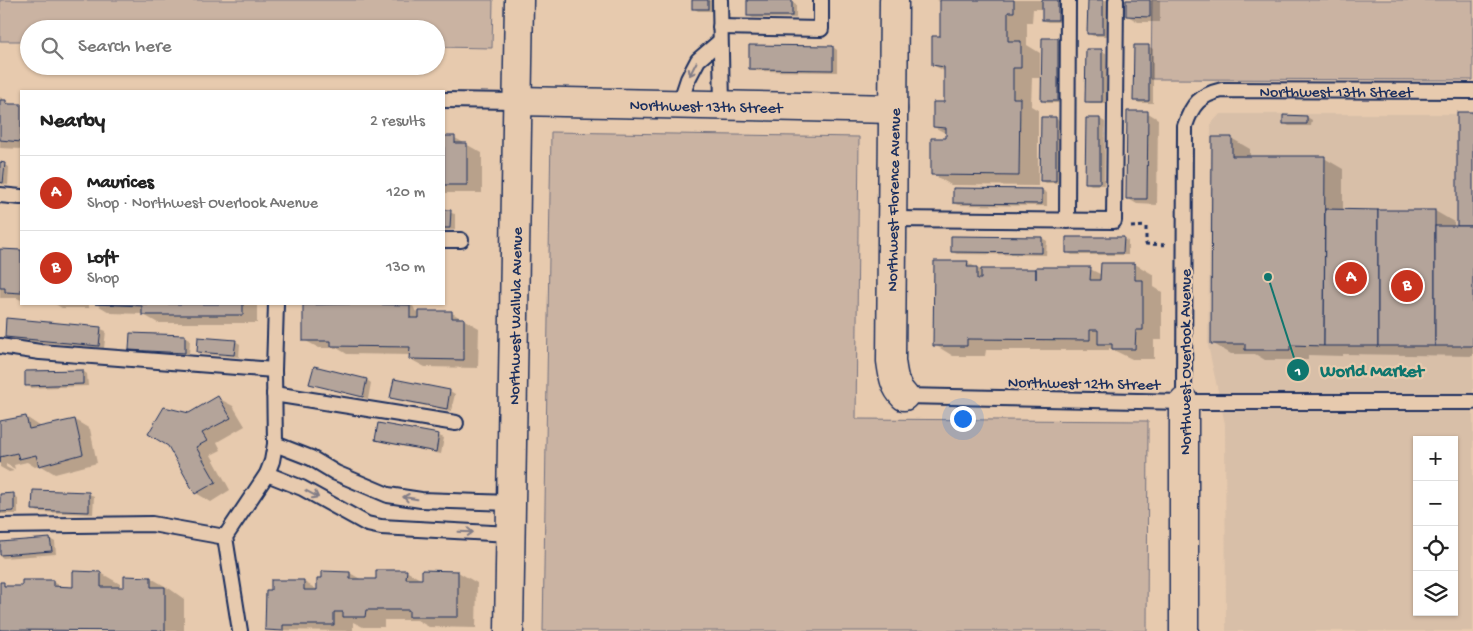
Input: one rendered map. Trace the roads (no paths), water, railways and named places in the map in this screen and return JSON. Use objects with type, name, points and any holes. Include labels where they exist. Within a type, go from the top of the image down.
[{"type":"street","name":"Northwest Wallula Avenue","points":[[509,631],[519,0]]},
{"type":"street","name":"Northwest Florence Avenue","points":[[894,0],[891,361],[894,381],[898,390],[904,396]]},
{"type":"street","name":"Northwest 13th Street","points":[[518,101],[679,106],[893,109]]},
{"type":"street","name":"Northwest Overlook Avenue","points":[[1184,402],[1184,631]]},
{"type":"lane","points":[[720,0],[719,42],[722,106]]},
{"type":"lane","points":[[720,27],[821,29],[821,0]]},
{"type":"lane","points":[[1067,220],[1068,0]]},
{"type":"lane","points":[[892,219],[1114,220],[1116,0]]},
{"type":"lane","points":[[679,106],[688,79],[698,60],[719,42]]},
{"type":"lane","name":"Northwest 13th Street","points":[[1200,97],[1222,90],[1473,91]]},
{"type":"lane","name":"Northwest Overlook Avenue","points":[[1184,402],[1185,126],[1190,110],[1200,97]]},
{"type":"lane","points":[[445,100],[518,101]]},
{"type":"lane","points":[[0,195],[20,197]]},
{"type":"lane","points":[[445,240],[461,240]]},
{"type":"lane","points":[[240,631],[225,537],[267,474],[275,444],[274,370],[276,305]]},
{"type":"lane","points":[[0,346],[40,352],[274,370]]},
{"type":"lane","points":[[274,394],[456,423]]},
{"type":"lane","name":"Northwest 12th Street","points":[[904,396],[1184,402],[1473,402]]},
{"type":"lane","points":[[275,444],[310,458],[336,473],[388,495],[421,500],[511,503]]},
{"type":"lane","points":[[267,474],[302,488],[367,524],[381,528],[510,534]]},
{"type":"lane","points":[[0,526],[152,524],[225,537]]},
{"type":"place","name":"World Market","points":[[1268,277]]},
{"type":"place","name":"Maurices","points":[[1351,278]]},
{"type":"place","name":"Loft","points":[[1407,286]]}]
